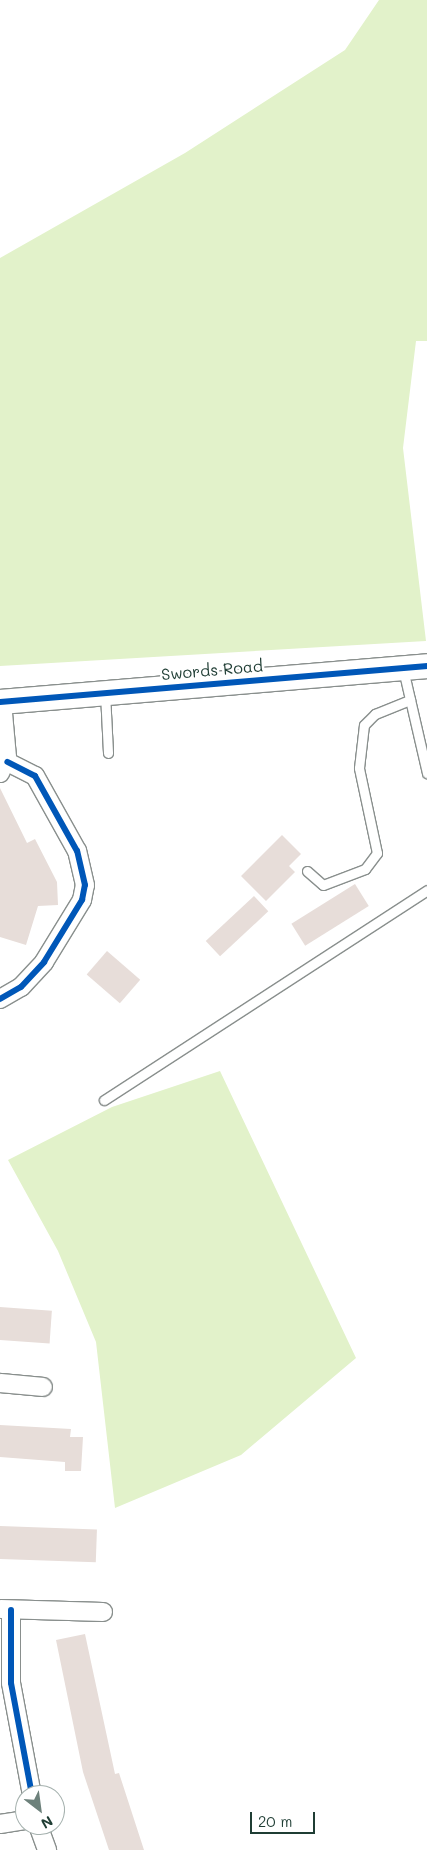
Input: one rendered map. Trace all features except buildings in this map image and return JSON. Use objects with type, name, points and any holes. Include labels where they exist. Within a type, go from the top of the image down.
[{"type":"main road","name":"Swords Road","points":[[1,702],[427,666]]},
{"type":"street","points":[[0,999],[21,987],[44,962],[82,900],[85,885],[77,851],[35,776],[3,768],[1,702]]},
{"type":"street","points":[[0,1383],[43,1387]]},
{"type":"street","points":[[30,1785],[11,1683],[6,1609],[103,1612]]},
{"type":"street","points":[[0,1824],[15,1822]]},
{"type":"street","points":[[42,1835],[47,1850]]},
{"type":"lane","points":[[403,667],[427,773]]},
{"type":"lane","points":[[105,693],[108,753]]},
{"type":"lane","points":[[307,871],[323,885],[364,869],[377,853],[359,768],[364,725],[374,714],[410,700]]},
{"type":"lane","points":[[104,1100],[427,890]]},
{"type":"green space","points":[[379,0],[427,0],[427,341],[416,341],[403,448],[426,641],[0,666],[0,258],[185,153],[345,50]]},
{"type":"green space","points":[[220,1071],[356,1358],[241,1455],[115,1508],[96,1342],[58,1251],[8,1160],[112,1107]]},
{"type":"cycle path","points":[[0,702],[427,666]]},
{"type":"cycle path","points":[[0,999],[21,987],[44,962],[82,900],[85,885],[77,851],[35,776],[7,762]]},
{"type":"cycle path","points":[[11,1610],[11,1683],[30,1785]]}]
